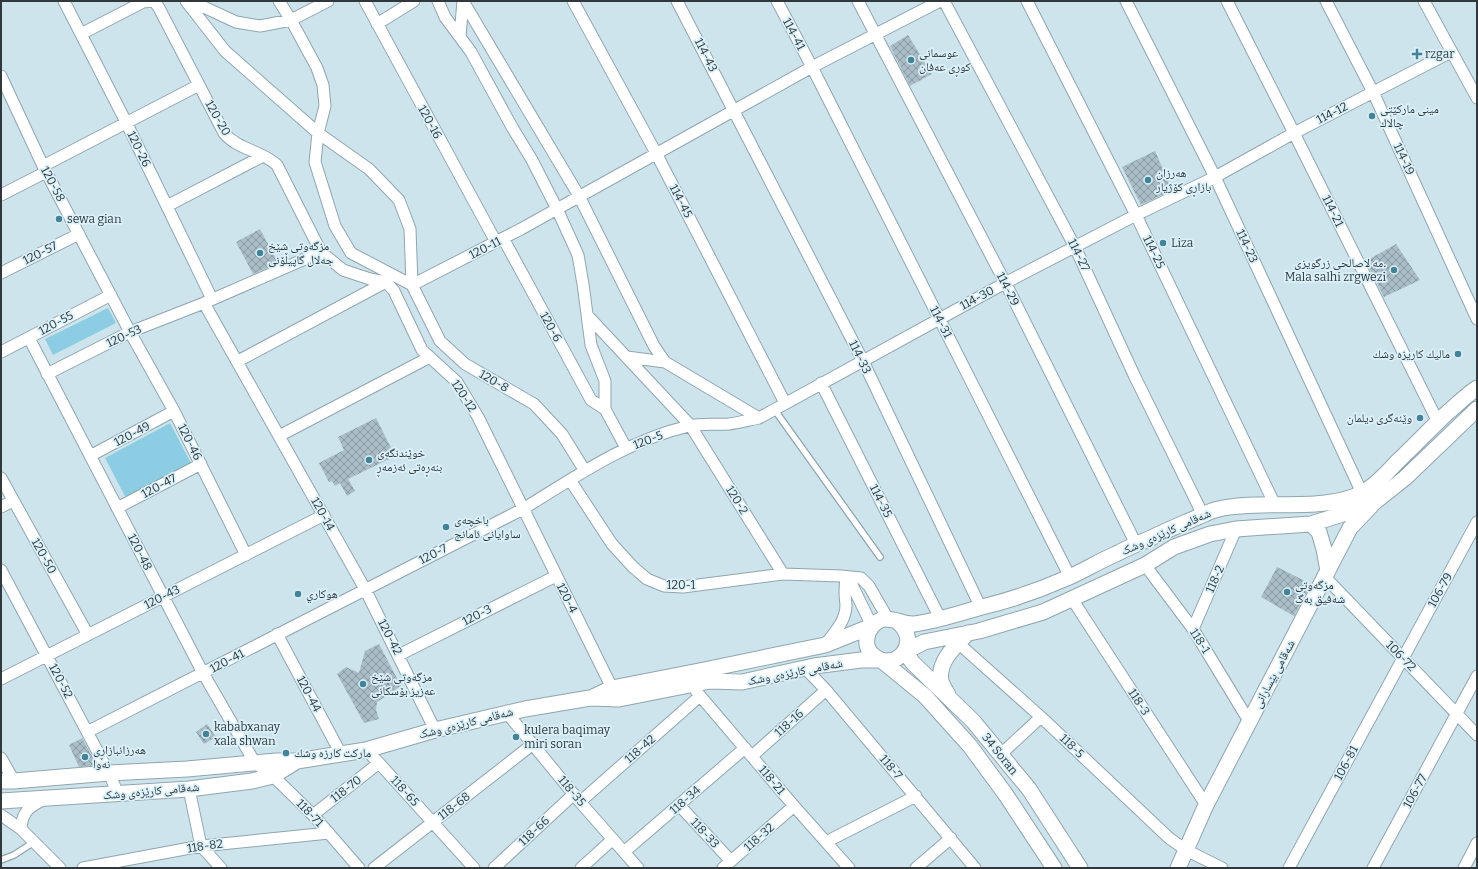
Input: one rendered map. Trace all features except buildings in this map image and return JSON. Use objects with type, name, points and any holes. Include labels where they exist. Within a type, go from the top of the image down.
[{"type":"main road","name":"شەقامی کارێزەی وشک","points":[[893,621],[912,624],[981,608],[1037,591],[1070,577],[1136,544],[1219,509],[1261,505],[1335,502],[1362,493],[1382,477],[1469,393],[1477,388]]},
{"type":"main road","name":"شەقامی کارێزەی وشک","points":[[905,652],[924,642],[963,638],[1043,612],[1145,565],[1174,547],[1210,534],[1236,529],[1311,524],[1371,505],[1405,478],[1477,409]]},
{"type":"main road","name":"شەقامی بێسارانی","points":[[1178,868],[1206,805],[1350,528],[1371,505]]},
{"type":"main road","points":[[1311,524],[1319,532],[1324,549],[1327,574]]},
{"type":"main road","points":[[893,621],[904,627],[907,633],[908,646],[900,657],[894,660],[881,660],[875,657],[867,647],[866,639],[868,632],[877,622],[893,621]]},
{"type":"main road","name":"شەقامی کارێزەی وشک","points":[[590,698],[612,688],[825,644],[872,626]]},
{"type":"main road","points":[[949,698],[941,681],[942,665],[963,638]]},
{"type":"main road","name":"34 Soran","points":[[905,652],[913,663],[973,720],[1029,790],[1080,868]]},
{"type":"main road","name":"شەقامی کارێزەی وشک","points":[[7,781],[187,769],[276,761],[297,761],[366,750],[435,730],[525,709],[590,698],[619,699],[710,681],[742,682],[805,668],[861,660],[881,660]]},
{"type":"main road","name":"34 Soran","points":[[881,660],[925,696],[970,746],[1006,795],[1054,868]]},
{"type":"main road","points":[[724,666],[726,682]]},
{"type":"main road","name":"شەقامی کارێزەی وشک","points":[[1,801],[189,789],[252,781],[273,776],[297,761]]},
{"type":"main road","points":[[1186,850],[1188,868]]},
{"type":"street","name":"120-26","points":[[64,1],[167,206],[208,301]]},
{"type":"street","name":"120-20","points":[[81,34],[143,2],[155,1],[228,139],[235,144],[271,159],[277,165],[321,252],[343,270],[370,280],[386,282]]},
{"type":"street","points":[[186,1],[225,51],[318,133],[369,169],[399,200],[410,229],[412,285],[351,253],[335,226],[315,162],[318,133],[325,106],[323,85],[317,68],[279,1]]},
{"type":"street","points":[[191,1],[236,22],[260,26],[291,20],[328,1]]},
{"type":"street","name":"120-16","points":[[365,1],[499,240]]},
{"type":"street","points":[[377,24],[414,1]]},
{"type":"street","points":[[438,1],[445,17],[471,52],[532,160],[578,255],[591,345],[605,381],[605,409],[626,448]]},
{"type":"street","points":[[460,36],[463,1]]},
{"type":"street","points":[[463,1],[579,196],[654,346],[665,362],[758,418]]},
{"type":"street","name":"114-45","points":[[573,1],[656,153],[785,403]]},
{"type":"street","name":"114-43","points":[[678,1],[734,110]]},
{"type":"street","name":"114-41","points":[[777,1],[812,67]]},
{"type":"street","name":"114-29","points":[[858,1],[1005,283],[1136,544]]},
{"type":"street","name":"120-11","points":[[412,285],[557,209],[812,67],[940,1]]},
{"type":"street","name":"114-27","points":[[944,1],[1075,247],[1135,377],[1203,515]]},
{"type":"street","name":"114-25","points":[[1027,1],[1136,215],[1275,505]]},
{"type":"street","name":"114-23","points":[[1126,1],[1215,177],[1362,493]]},
{"type":"street","name":"114-21","points":[[1227,1],[1438,422]]},
{"type":"street","name":"114-19","points":[[1326,1],[1373,92],[1477,319]]},
{"type":"street","points":[[1424,1],[1477,98]]},
{"type":"street","name":"114-12","points":[[1215,177],[1294,133],[1451,52]]},
{"type":"street","name":"114-31","points":[[812,67],[1070,577]]},
{"type":"street","name":"120-58","points":[[1,76],[45,169],[130,332]]},
{"type":"street","points":[[1,195],[126,122],[199,85]]},
{"type":"street","name":"114-33","points":[[734,110],[863,361],[981,608]]},
{"type":"street","points":[[167,206],[264,156]]},
{"type":"street","name":"114-30","points":[[785,403],[1005,283],[1136,215],[1215,177]]},
{"type":"street","name":"120-57","points":[[1,273],[79,234]]},
{"type":"street","name":"120-6","points":[[499,240],[591,400],[605,409]]},
{"type":"street","name":"120-53","points":[[47,374],[130,332],[208,301],[321,252]]},
{"type":"street","points":[[238,361],[386,282]]},
{"type":"street","name":"120-12","points":[[386,282],[394,291],[422,350],[457,382],[478,417],[523,509]]},
{"type":"street","name":"120-8","points":[[412,285],[440,341],[465,364],[534,404],[562,434],[585,471]]},
{"type":"street","name":"120-55","points":[[1,352],[111,295]]},
{"type":"street","name":"120-14","points":[[208,301],[238,361],[279,436],[365,588],[435,730]]},
{"type":"street","name":"120-2","points":[[587,315],[690,425],[783,574]]},
{"type":"street","name":"120-46","points":[[130,332],[174,411],[246,555]]},
{"type":"street","name":"120-48","points":[[29,338],[203,673],[255,763]]},
{"type":"street","points":[[279,436],[430,356]]},
{"type":"street","points":[[627,358],[665,362]]},
{"type":"street","name":"114-35","points":[[821,384],[940,618]]},
{"type":"street","name":"120-5","points":[[523,509],[626,448],[653,437],[690,425],[730,424],[758,418],[785,403]]},
{"type":"street","name":"120-49","points":[[90,456],[174,411]]},
{"type":"street","name":"120-47","points":[[118,508],[201,464]]},
{"type":"street","name":"120-50","points":[[1,478],[88,635]]},
{"type":"street","name":"120-1","points":[[570,480],[612,544],[633,567],[647,579],[658,584],[664,586],[683,587],[783,574],[860,578],[869,586],[893,621]]},
{"type":"street","points":[[1,507],[13,501]]},
{"type":"street","name":"120-4","points":[[523,509],[612,688]]},
{"type":"street","name":"120-7","points":[[365,588],[523,509]]},
{"type":"street","name":"120-43","points":[[1,679],[324,515]]},
{"type":"street","name":"106-79","points":[[1403,658],[1477,522]]},
{"type":"street","name":"118-2","points":[[1193,629],[1236,529]]},
{"type":"street","name":"118-1","points":[[1145,565],[1193,629],[1249,721]]},
{"type":"street","name":"120-52","points":[[1,570],[109,773],[118,794]]},
{"type":"street","name":"106-72","points":[[1327,574],[1403,658],[1477,735]]},
{"type":"street","name":"120-3","points":[[399,654],[556,576]]},
{"type":"street","points":[[843,578],[851,583],[872,626]]},
{"type":"street","points":[[825,644],[843,620],[846,606],[843,578]]},
{"type":"street","name":"120-41","points":[[87,732],[365,588]]},
{"type":"street","name":"120-42","points":[[365,588],[399,654],[435,730]]},
{"type":"street","name":"118-3","points":[[1072,599],[1206,805]]},
{"type":"street","name":"120-44","points":[[277,634],[341,754]]},
{"type":"street","name":"118-5","points":[[963,638],[1041,717],[1152,823],[1186,850],[1222,868]]},
{"type":"street","name":"106-81","points":[[1289,868],[1403,658]]},
{"type":"street","name":"118-7","points":[[805,668],[826,690],[976,868]]},
{"type":"street","name":"106-77","points":[[1373,868],[1477,676]]},
{"type":"street","name":"118-16","points":[[749,752],[826,690]]},
{"type":"street","name":"118-21","points":[[698,694],[849,868]]},
{"type":"street","name":"118-42","points":[[577,798],[698,694]]},
{"type":"street","name":"118-35","points":[[507,713],[577,798],[638,868]]},
{"type":"street","points":[[1000,755],[1041,717]]},
{"type":"street","name":"118-68","points":[[374,868],[533,744]]},
{"type":"street","name":"118-65","points":[[366,750],[474,868]]},
{"type":"street","name":"118-34","points":[[624,852],[680,804],[749,752]]},
{"type":"street","points":[[1,758],[7,781]]},
{"type":"street","name":"118-71","points":[[255,763],[273,776],[313,815],[359,868]]},
{"type":"street","name":"118-70","points":[[313,815],[379,763]]},
{"type":"street","points":[[189,789],[201,846],[221,868]]},
{"type":"street","points":[[826,842],[916,796]]},
{"type":"street","name":"118-66","points":[[494,868],[577,798]]},
{"type":"street","points":[[21,829],[21,820],[26,811],[34,804],[45,799]]},
{"type":"street","name":"118-33","points":[[680,804],[727,865]]},
{"type":"street","name":"118-32","points":[[727,865],[794,806]]},
{"type":"street","points":[[1,815],[21,829],[60,868]]},
{"type":"street","name":"118-82","points":[[83,868],[201,846],[328,833]]},
{"type":"street","points":[[916,868],[951,838]]},
{"type":"street","points":[[581,868],[613,839]]},
{"type":"street","points":[[1464,868],[1477,843]]},
{"type":"lane","points":[[774,409],[880,557]]},
{"type":"lane","points":[[1,860],[14,855],[34,842]]},
{"type":"shaded area","points":[[108,308],[116,323],[53,355],[45,339]]},
{"type":"shaded area","points":[[170,423],[192,465],[127,500],[105,458]]},
{"type":"place","name":"rzgar","points":[[1417,54]]},
{"type":"place","name":"عوسمانی کوڕی عەفان","points":[[911,60]]},
{"type":"place","name":"مینی ماركێتی چالاك","points":[[1372,116]]},
{"type":"place","name":"ھەرزان بازاڕی کۆژیار","points":[[1148,180]]},
{"type":"place","name":"sewa gian","points":[[59,219]]},
{"type":"place","name":"Liza","points":[[1163,243]]},
{"type":"place","name":"مزگەوتی شێخ جەلال گاپیڵۆنی","points":[[260,253]]},
{"type":"place","name":"مه لاصالحی زرگویزی. Mala salhi zrgwezi","points":[[1394,270]]},
{"type":"place","name":"ماليك كاريزه وشك","points":[[1458,354]]},
{"type":"place","name":"وێنە‌گری دیلمان","points":[[1420,418]]},
{"type":"place","name":"خوێندنگەی بنەڕەتی ئەزمەڕ","points":[[369,460]]},
{"type":"place","name":"باخچەی ساوایانی ئامانج","points":[[446,527]]},
{"type":"place","name":"مزگەوتی شەفیق بەگ","points":[[1287,592]]},
{"type":"place","name":"هوكاري","points":[[298,594]]},
{"type":"place","name":"مزگەوتی شێخ عەزیز بۆسکانی","points":[[363,684]]},
{"type":"place","name":"kababxanay xala shwan","points":[[206,734]]},
{"type":"place","name":"kulera baqimay miri soran","points":[[516,737]]},
{"type":"place","name":"ماركت كارزه وشك","points":[[286,753]]},
{"type":"place","name":"هەرزانبازاڕی نەوا","points":[[85,757]]}]
